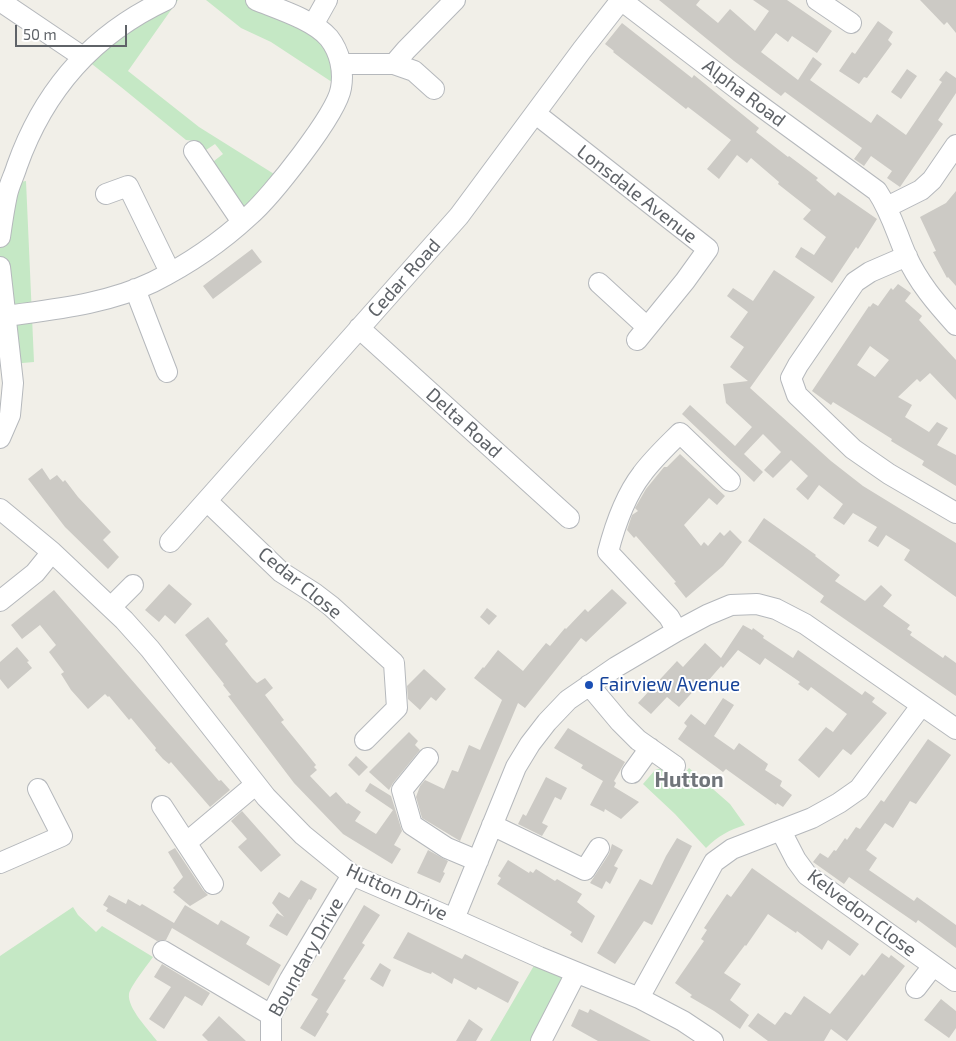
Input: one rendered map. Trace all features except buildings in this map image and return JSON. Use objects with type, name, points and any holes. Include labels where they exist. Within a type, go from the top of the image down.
[{"type":"street","points":[[0,236],[4,194],[23,149],[43,110],[65,77],[83,57],[122,24],[166,0]]},
{"type":"street","points":[[6,316],[78,306],[136,289],[170,272],[221,240],[252,214],[282,179],[329,117],[341,88],[342,64],[330,40],[322,30],[256,0]]},
{"type":"street","points":[[313,25],[327,0]]},
{"type":"street","points":[[394,64],[455,0]]},
{"type":"street","name":"Cedar Road","points":[[170,542],[208,502],[359,328],[460,216],[621,0]]},
{"type":"street","name":"Alpha Road","points":[[621,0],[740,91],[877,191],[887,207],[907,256],[932,299],[956,324]]},
{"type":"street","points":[[817,0],[851,24]]},
{"type":"street","points":[[0,1],[83,57]]},
{"type":"street","points":[[342,64],[394,64],[414,71],[434,89]]},
{"type":"street","name":"Lonsdale Avenue","points":[[536,114],[708,249],[642,334],[599,283]]},
{"type":"street","points":[[887,207],[921,190],[932,180],[956,145]]},
{"type":"street","points":[[194,151],[242,222]]},
{"type":"street","points":[[106,194],[128,186],[170,272]]},
{"type":"street","points":[[0,246],[0,258]]},
{"type":"street","points":[[907,256],[870,272],[856,282],[791,378],[797,395],[853,449],[889,474],[956,514]]},
{"type":"street","points":[[0,267],[12,382],[10,415],[0,438]]},
{"type":"street","points":[[136,289],[166,372]]},
{"type":"street","name":"Delta Road","points":[[359,328],[569,518]]},
{"type":"street","points":[[677,631],[669,617],[608,552],[612,537],[625,503],[642,474],[680,433],[730,481]]},
{"type":"street","name":"Cedar Close","points":[[208,502],[281,572],[314,592],[394,663],[397,708],[365,740]]},
{"type":"street","name":"Hutton Drive","points":[[0,509],[52,552],[111,607],[150,649],[255,785],[280,814],[352,875],[576,973],[638,998],[684,1021],[713,1041]]},
{"type":"street","points":[[0,601],[36,573],[52,552]]},
{"type":"street","points":[[111,607],[133,585]]},
{"type":"street","points":[[454,919],[516,767],[530,744],[557,710],[589,685],[677,631],[731,605],[757,604],[776,609],[805,624],[956,729]]},
{"type":"street","points":[[589,685],[638,740],[675,766]]},
{"type":"street","points":[[638,998],[714,862],[732,849],[812,818],[839,803],[858,789],[921,706]]},
{"type":"street","points":[[632,773],[650,748]]},
{"type":"street","points":[[428,758],[402,790],[412,825],[447,848],[478,861]]},
{"type":"street","points":[[186,843],[255,785]]},
{"type":"street","points":[[0,863],[62,836],[38,789]]},
{"type":"street","points":[[162,806],[213,884]]},
{"type":"street","points":[[492,825],[585,870],[599,848]]},
{"type":"street","name":"Kelvedon Close","points":[[780,831],[796,860],[807,875],[955,981]]},
{"type":"street","name":"Boundary Drive","points":[[270,1041],[271,1015],[290,979],[352,875]]},
{"type":"street","points":[[163,951],[271,1015]]},
{"type":"street","name":"Kelvedon Close","points":[[916,988],[933,966]]},
{"type":"street","points":[[541,1041],[576,973]]},
{"type":"green space","points":[[167,0],[178,0],[128,71],[199,127],[282,179],[242,222],[205,168],[223,154],[215,144],[206,150],[195,141],[186,140],[83,57]]},
{"type":"green space","points":[[206,0],[256,0],[322,30],[341,88],[271,42],[241,28]]},
{"type":"green space","points":[[26,181],[34,362],[11,364],[0,267],[0,193],[20,182]]},
{"type":"green space","points":[[662,768],[671,771],[681,778],[689,768],[730,804],[745,825],[724,834],[706,848],[675,814],[643,784],[655,770]]},
{"type":"green space","points":[[73,907],[78,915],[96,932],[102,926],[153,957],[130,991],[129,1000],[135,1012],[157,1041],[0,1041],[0,956]]},
{"type":"green space","points":[[539,957],[576,973],[541,1041],[490,1041]]},
{"type":"place","name":"Fairview Avenue","points":[[589,685]]},
{"type":"district","name":"Hutton","points":[[689,780]]}]
